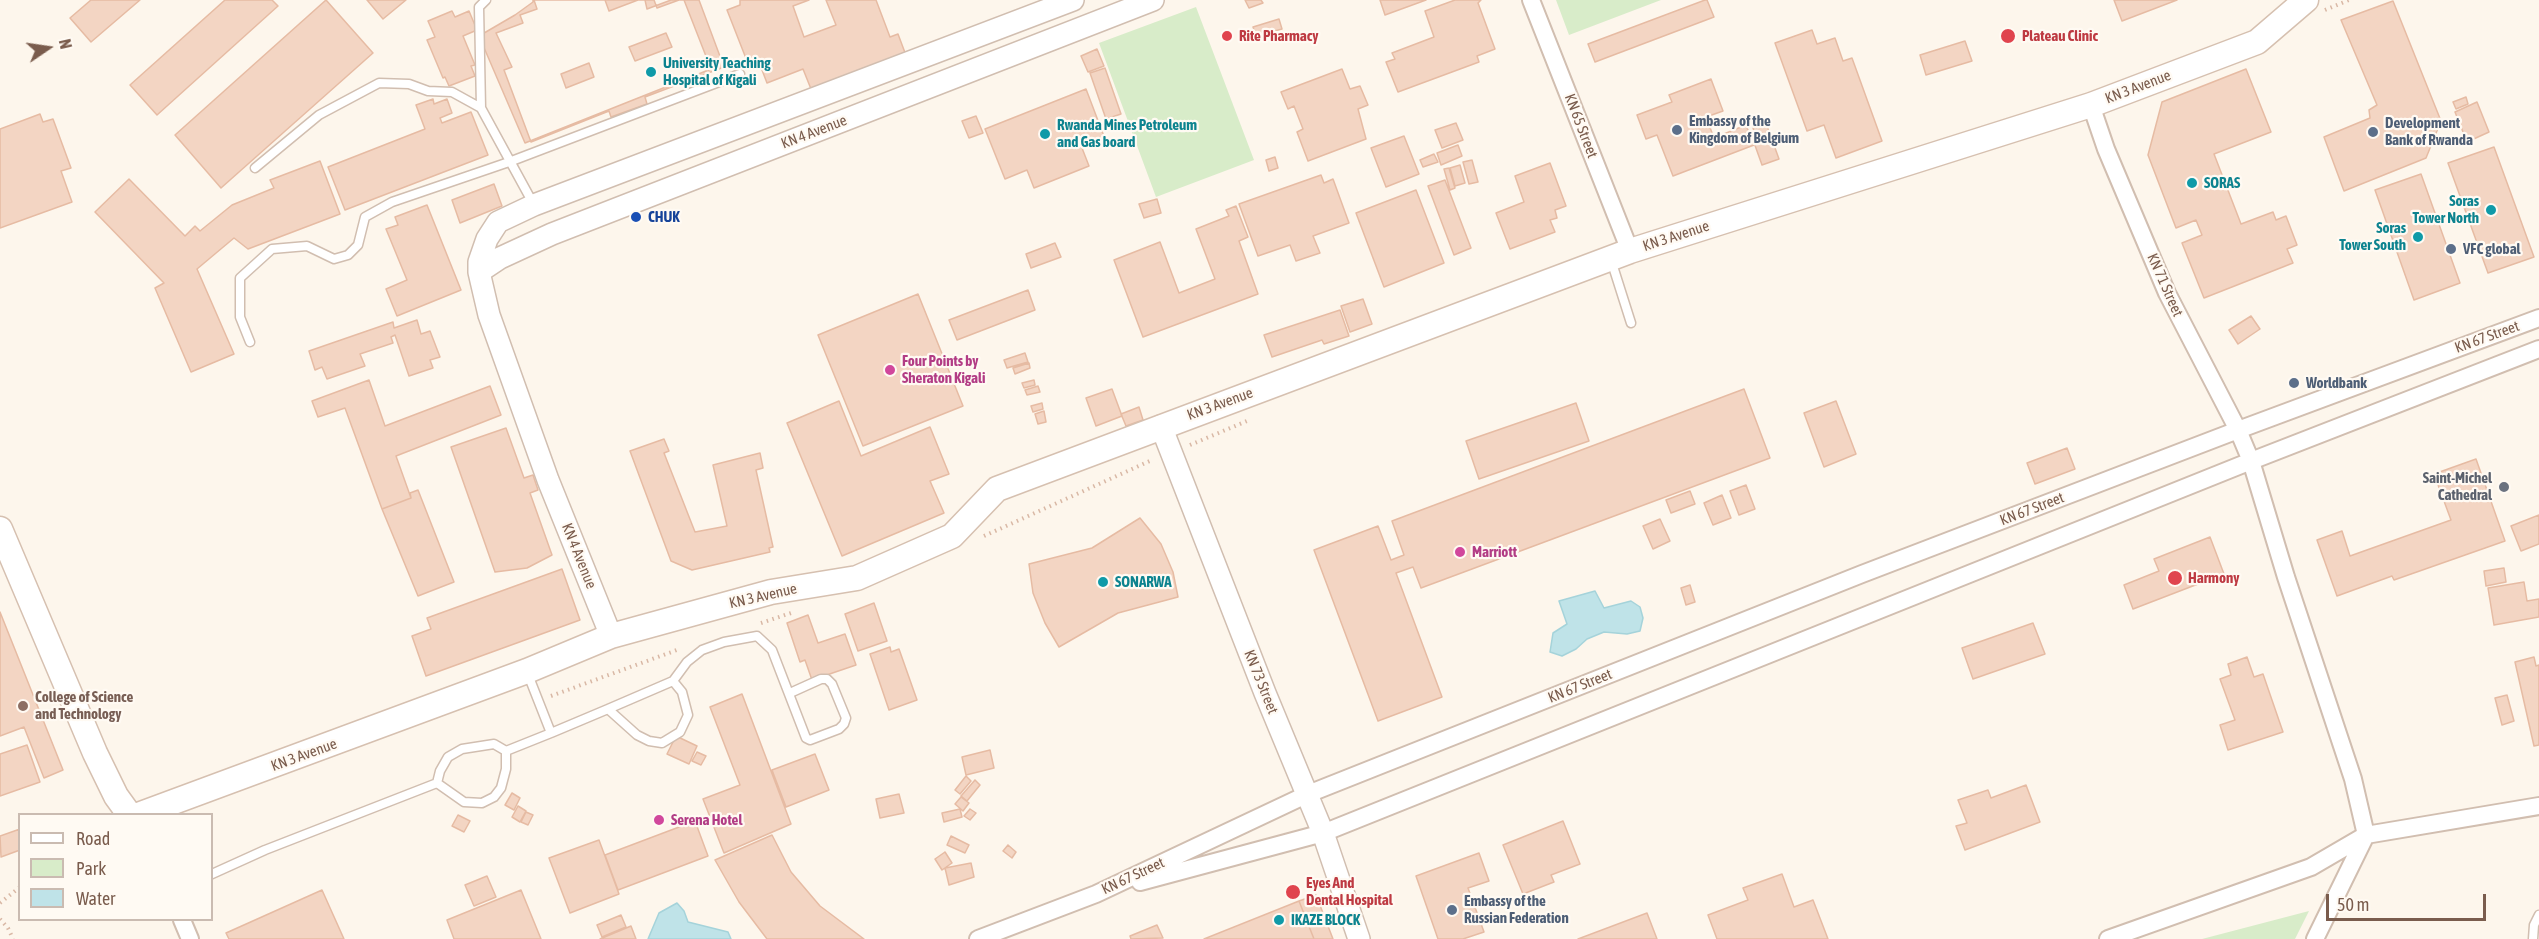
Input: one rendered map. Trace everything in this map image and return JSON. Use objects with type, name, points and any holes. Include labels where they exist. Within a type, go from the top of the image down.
[{"type":"main road","name":"KN 3 Avenue","points":[[149,813],[527,671],[611,636],[771,592],[857,578],[952,536],[998,489],[1620,255],[2091,105],[2257,42],[2311,7]]},
{"type":"main road","points":[[0,529],[95,753],[116,796],[128,813]]},
{"type":"street","name":"KN 4 Avenue","points":[[611,636],[548,480],[489,315],[479,272],[479,262],[487,239],[498,222],[534,205],[1073,0]]},
{"type":"street","name":"KN 4 Avenue","points":[[479,272],[500,258],[552,234],[1153,0]]},
{"type":"street","name":"KN 65 Street","points":[[1531,0],[1620,255]]},
{"type":"street","name":"KN 71 Street","points":[[2091,105],[2106,148],[2168,293],[2238,430],[2250,461],[2353,779],[2366,835]]},
{"type":"street","name":"KN 67 Street","points":[[1096,894],[1308,794],[1862,574],[2539,318]]},
{"type":"street","name":"KN 67 Street","points":[[1096,894],[1323,833],[2250,461],[2539,349]]},
{"type":"street","name":"KN 73 Street","points":[[1161,426],[1265,693],[1308,794],[1359,939]]},
{"type":"street","points":[[2109,939],[2311,867],[2366,835],[2539,806]]},
{"type":"street","points":[[2315,939],[2366,835]]},
{"type":"street","points":[[978,939],[1096,894]]},
{"type":"street","points":[[182,921],[190,939]]},
{"type":"lane","points":[[486,0],[479,7],[481,108],[534,205]]},
{"type":"lane","points":[[250,342],[240,317],[240,278],[272,249],[307,246],[334,259],[348,255],[358,245],[365,217],[392,202],[509,162],[740,74]]},
{"type":"lane","points":[[255,168],[319,115],[379,83],[409,84],[428,91],[452,92],[481,108]]},
{"type":"lane","points":[[1620,255],[1631,323]]},
{"type":"lane","points":[[506,751],[673,681],[687,662],[702,650],[724,642],[757,636],[772,650],[806,738],[810,740],[839,729],[844,724],[846,718],[832,684],[827,679],[821,679],[790,693]]},
{"type":"lane","points":[[527,671],[551,733]]},
{"type":"lane","points":[[608,709],[637,735],[649,741],[662,743],[680,732],[688,715],[682,692],[673,681]]},
{"type":"lane","points":[[437,783],[440,771],[448,757],[462,749],[494,744],[506,751]]},
{"type":"lane","points":[[437,783],[464,802],[482,803],[494,797],[501,788],[506,769],[506,751]]},
{"type":"lane","points":[[213,874],[265,850],[437,783]]},
{"type":"lane","points":[[2533,939],[2534,925],[2539,915]]},
{"type":"path","points":[[2311,7],[2349,0]]},
{"type":"path","points":[[981,538],[1121,473],[1256,418]]},
{"type":"path","points":[[752,626],[796,611]]},
{"type":"path","points":[[538,700],[623,668],[688,647]]},
{"type":"path","points":[[0,903],[18,889]]},
{"type":"path","points":[[0,919],[8,928],[13,939]]},
{"type":"green space","points":[[1556,0],[1661,0],[1569,35]]},
{"type":"green space","points":[[1196,7],[1254,160],[1156,197],[1099,43]]},
{"type":"green space","points":[[2309,911],[2295,939],[2202,939]]},
{"type":"water","points":[[1595,591],[1604,608],[1631,601],[1640,607],[1643,618],[1640,631],[1627,634],[1604,632],[1587,639],[1576,649],[1562,656],[1550,652],[1553,633],[1567,624],[1559,601]]},
{"type":"water","points":[[677,903],[684,911],[688,922],[728,932],[731,939],[648,939],[659,913]]},
{"type":"building","points":[[91,0],[140,0],[91,42],[70,18]]},
{"type":"building","points":[[225,0],[272,0],[278,6],[157,115],[130,85]]},
{"type":"building","points":[[326,0],[373,53],[221,188],[175,135]]},
{"type":"building","points":[[367,0],[406,0],[383,19]]},
{"type":"building","name":"University Teaching Hospital of Kigali","points":[[533,0],[645,0],[647,9],[671,0],[684,0],[711,69],[525,143],[479,36],[515,15]]},
{"type":"building","name":"University Teaching Hospital of Kigali","points":[[534,0],[605,0],[609,11],[638,0],[654,0],[657,8],[679,0],[699,0],[724,67],[645,97],[647,104],[611,117],[609,111],[531,142],[504,70],[512,67],[496,33],[523,23],[520,15],[537,9]],"holes":[[[666,33],[672,47],[635,61],[629,47]],[[589,63],[594,77],[566,88],[561,74]]]},
{"type":"building","points":[[740,0],[809,0],[793,6],[804,37],[836,25],[826,0],[876,0],[890,37],[898,34],[907,58],[813,94],[803,69],[767,83],[757,57],[747,61],[727,10],[740,5]]},
{"type":"building","points":[[1245,0],[1261,0],[1263,3],[1249,8]]},
{"type":"building","points":[[1380,0],[1426,0],[1385,15]]},
{"type":"building","points":[[1455,0],[1481,0],[1478,3],[1495,49],[1477,56],[1479,62],[1398,92],[1386,62],[1395,59],[1392,53],[1434,37],[1425,11]]},
{"type":"building","points":[[1705,0],[1714,17],[1595,62],[1588,44]]},
{"type":"building","points":[[2114,0],[2177,0],[2122,21]]},
{"type":"building","points":[[2393,1],[2441,121],[2426,158],[2344,191],[2324,137],[2370,118],[2369,110],[2377,105],[2341,20]]},
{"type":"building","points":[[452,11],[455,17],[469,11],[477,30],[463,36],[475,65],[471,66],[475,76],[449,86],[445,77],[443,78],[427,40],[435,37],[428,21]]},
{"type":"building","points":[[1279,19],[1282,29],[1256,36],[1253,27]]},
{"type":"building","points":[[1812,30],[1817,44],[1835,38],[1843,61],[1852,58],[1882,141],[1836,158],[1824,125],[1807,131],[1775,43]]},
{"type":"building","points":[[1965,41],[1972,61],[1926,75],[1920,55]]},
{"type":"building","points":[[1097,49],[1104,66],[1088,72],[1081,56]]},
{"type":"building","points":[[1105,68],[1121,114],[1106,119],[1090,73]]},
{"type":"building","points":[[1342,69],[1350,89],[1360,86],[1368,105],[1358,109],[1366,139],[1308,161],[1297,132],[1303,129],[1294,106],[1288,109],[1281,92]]},
{"type":"building","name":"SORAS","points":[[2246,69],[2271,132],[2214,154],[2241,224],[2273,212],[2276,220],[2286,216],[2297,245],[2287,249],[2293,263],[2204,298],[2182,243],[2202,235],[2196,220],[2176,228],[2148,155],[2162,102]]},
{"type":"building","name":"Embassy of the Kingdom of Belgium","points":[[1711,79],[1723,111],[1706,117],[1714,138],[1746,125],[1754,145],[1673,176],[1657,135],[1646,139],[1637,115],[1672,102],[1669,95]]},
{"type":"building","name":"Rwanda Mines Petroleum and Gas board","points":[[1086,89],[1105,139],[1082,148],[1089,166],[1034,188],[1027,170],[1005,179],[985,129]]},
{"type":"building","points":[[2466,97],[2468,104],[2456,109],[2453,102]]},
{"type":"building","points":[[433,99],[434,104],[447,99],[452,113],[440,118],[442,123],[471,112],[488,155],[345,210],[328,167],[425,129],[416,105]]},
{"type":"building","points":[[2477,102],[2489,132],[2467,142],[2455,112]]},
{"type":"building","points":[[40,114],[43,122],[53,119],[71,168],[61,171],[72,202],[0,228],[0,129]]},
{"type":"building","points":[[976,116],[983,133],[969,138],[962,121]]},
{"type":"building","points":[[1456,123],[1463,140],[1442,148],[1435,130]]},
{"type":"building","points":[[1766,123],[1779,159],[1762,165],[1752,137],[1756,136],[1753,128]]},
{"type":"building","points":[[1404,136],[1419,174],[1386,187],[1371,148]]},
{"type":"building","points":[[1458,145],[1462,156],[1441,165],[1437,153]]},
{"type":"building","name":"Soras Tower North","points":[[2494,147],[2534,257],[2488,273],[2448,163]]},
{"type":"building","points":[[1434,154],[1438,162],[1423,167],[1420,160]]},
{"type":"building","points":[[1275,157],[1278,168],[1269,171],[1266,160]]},
{"type":"building","points":[[1472,160],[1478,182],[1469,184],[1463,162]]},
{"type":"building","points":[[320,161],[340,214],[248,249],[234,238],[197,269],[234,354],[191,372],[155,288],[164,283],[95,212],[129,179],[185,236],[195,226],[200,231],[232,205],[274,188],[270,180]]},
{"type":"building","points":[[1550,163],[1566,206],[1555,210],[1557,218],[1550,220],[1555,232],[1510,249],[1496,213],[1524,202],[1515,176]]},
{"type":"building","points":[[1460,165],[1465,183],[1455,186],[1450,168]]},
{"type":"building","points":[[1449,168],[1455,188],[1450,190],[1444,169]]},
{"type":"building","name":"Soras Tower South","points":[[2421,174],[2460,283],[2414,300],[2375,190]]},
{"type":"building","points":[[1321,175],[1324,183],[1333,179],[1349,223],[1313,236],[1320,253],[1296,261],[1290,245],[1258,256],[1239,204]]},
{"type":"building","points":[[1445,180],[1471,248],[1454,255],[1428,186]]},
{"type":"building","points":[[494,184],[502,206],[460,223],[452,200]]},
{"type":"building","points":[[1416,190],[1444,263],[1384,287],[1356,213]]},
{"type":"building","points":[[1157,199],[1161,213],[1144,218],[1139,204]]},
{"type":"building","points":[[427,205],[461,290],[397,316],[386,289],[407,280],[386,229],[398,225],[395,217]]},
{"type":"building","points":[[1236,206],[1248,237],[1239,241],[1258,294],[1143,337],[1114,260],[1160,242],[1179,293],[1215,279],[1196,229],[1229,216],[1226,210]]},
{"type":"building","points":[[1055,243],[1061,257],[1031,268],[1026,254]]},
{"type":"building","points":[[1028,290],[1035,310],[957,340],[949,320]]},
{"type":"building","name":"Four Points by Sheraton Kigali","points":[[918,294],[963,406],[863,446],[818,335]]},
{"type":"building","points":[[1363,299],[1372,324],[1350,332],[1341,306]]},
{"type":"building","points":[[1340,310],[1349,336],[1324,344],[1322,340],[1272,357],[1264,335]]},
{"type":"building","points":[[2251,316],[2260,329],[2238,344],[2229,330]]},
{"type":"building","points":[[417,320],[421,334],[430,331],[440,357],[430,360],[433,368],[409,376],[395,335],[391,337],[393,343],[360,354],[365,366],[327,379],[322,367],[315,370],[309,351],[393,322],[394,328]]},
{"type":"building","points":[[1025,353],[1028,362],[1007,368],[1004,360]]},
{"type":"building","points":[[1029,363],[1030,368],[1015,374],[1013,368]]},
{"type":"building","points":[[369,380],[385,426],[490,386],[501,415],[396,456],[411,498],[382,509],[345,408],[318,417],[312,401]]},
{"type":"building","points":[[1034,380],[1035,385],[1024,388],[1022,383]]},
{"type":"building","points":[[1038,386],[1040,392],[1027,395],[1025,390]]},
{"type":"building","points":[[1112,389],[1122,416],[1096,426],[1086,398]]},
{"type":"building","name":"Marriott","points":[[1744,389],[1770,458],[1421,588],[1413,567],[1396,573],[1442,697],[1378,721],[1314,550],[1378,526],[1391,560],[1404,555],[1392,521]]},
{"type":"building","points":[[839,401],[861,456],[930,427],[949,474],[930,481],[944,513],[842,556],[787,423]]},
{"type":"building","points":[[1836,401],[1856,454],[1824,467],[1804,413]]},
{"type":"building","points":[[1042,403],[1043,409],[1033,412],[1031,406]]},
{"type":"building","points":[[1576,403],[1589,441],[1479,479],[1466,441]]},
{"type":"building","points":[[1139,407],[1143,420],[1126,426],[1121,414]]},
{"type":"building","points":[[1044,411],[1046,422],[1038,424],[1035,414]]},
{"type":"building","points":[[506,428],[524,478],[533,475],[538,490],[530,493],[552,555],[527,568],[495,572],[451,447]]},
{"type":"building","points":[[664,439],[669,451],[664,453],[695,532],[727,526],[713,465],[760,453],[763,468],[756,470],[773,547],[769,548],[770,552],[692,570],[671,561],[630,451]]},
{"type":"building","points":[[2067,448],[2075,469],[2035,484],[2027,463]]},
{"type":"building","points":[[2476,459],[2505,541],[2394,580],[2392,576],[2337,596],[2317,540],[2342,531],[2350,556],[2451,520],[2434,474]]},
{"type":"building","points":[[1746,485],[1755,509],[1739,515],[1730,491]]},
{"type":"building","points":[[418,490],[454,582],[418,596],[382,509],[411,498],[410,493]]},
{"type":"building","points":[[1690,491],[1695,504],[1671,513],[1666,500]]},
{"type":"building","points":[[1722,495],[1731,518],[1713,525],[1704,503]]},
{"type":"building","points":[[2539,515],[2539,544],[2521,551],[2511,526]]},
{"type":"building","name":"SONARWA","points":[[1140,518],[1161,544],[1173,572],[1178,597],[1118,613],[1059,647],[1045,623],[1033,593],[1029,564],[1092,548]]},
{"type":"building","points":[[1660,519],[1670,541],[1653,549],[1643,526]]},
{"type":"building","points":[[2210,537],[2224,574],[2133,609],[2124,585],[2159,571],[2154,559]]},
{"type":"building","points":[[2504,568],[2506,582],[2486,586],[2484,571]]},
{"type":"building","points":[[562,569],[580,620],[426,676],[412,636],[431,629],[427,618]]},
{"type":"building","points":[[2524,582],[2527,601],[2539,599],[2539,617],[2494,625],[2488,588]]},
{"type":"building","points":[[1690,585],[1695,602],[1686,605],[1681,588]]},
{"type":"building","points":[[874,603],[887,641],[858,651],[845,614]]},
{"type":"building","points":[[0,612],[63,770],[44,778],[24,727],[0,736]]},
{"type":"building","points":[[808,615],[818,643],[845,634],[856,665],[812,680],[805,660],[800,662],[787,623]]},
{"type":"building","points":[[2033,623],[2045,654],[1973,679],[1962,648]]},
{"type":"building","points":[[890,647],[891,652],[899,649],[917,700],[889,710],[870,654]]},
{"type":"building","points":[[2247,657],[2254,677],[2263,674],[2283,732],[2228,750],[2220,725],[2235,720],[2220,679],[2231,675],[2228,664]]},
{"type":"building","points":[[2534,657],[2536,666],[2539,665],[2539,745],[2534,746],[2515,662]]},
{"type":"building","points":[[742,694],[791,824],[724,853],[703,799],[740,785],[710,707]]},
{"type":"building","points":[[2507,695],[2514,721],[2502,725],[2495,698]]},
{"type":"building","points":[[676,736],[697,746],[689,764],[667,754]]},
{"type":"building","points":[[27,745],[40,782],[0,796],[0,754]]},
{"type":"building","points":[[990,750],[994,768],[966,775],[962,757]]},
{"type":"building","points":[[697,752],[706,756],[701,765],[692,761]]},
{"type":"building","points":[[815,754],[829,790],[786,807],[772,770]]},
{"type":"building","points":[[966,776],[971,781],[960,794],[955,790]]},
{"type":"building","points":[[975,780],[980,785],[967,801],[961,796]]},
{"type":"building","points":[[2026,785],[2040,822],[1965,850],[1956,826],[1967,823],[1958,800],[1988,790],[1991,798]]},
{"type":"building","points":[[512,793],[520,798],[514,810],[505,805]]},
{"type":"building","points":[[899,794],[904,813],[880,818],[876,799]]},
{"type":"building","points":[[961,797],[969,803],[963,811],[955,804]]},
{"type":"building","points":[[518,806],[526,811],[520,822],[512,817]]},
{"type":"building","points":[[960,809],[962,817],[944,822],[942,813]]},
{"type":"building","points":[[970,809],[976,813],[970,820],[964,816]]},
{"type":"building","points":[[526,812],[533,815],[528,825],[521,822]]},
{"type":"building","points":[[458,815],[470,821],[464,832],[452,826]]},
{"type":"building","points":[[695,821],[708,856],[618,890],[605,855]]},
{"type":"building","points":[[1563,821],[1580,864],[1551,875],[1554,882],[1523,894],[1503,845]]},
{"type":"building","points":[[18,830],[18,851],[1,857],[0,836]]},
{"type":"building","points":[[772,835],[791,872],[820,906],[864,939],[767,939],[739,902],[715,860]]},
{"type":"building","points":[[951,836],[969,845],[965,853],[947,845]]},
{"type":"building","points":[[599,840],[619,894],[570,913],[549,858]]},
{"type":"building","points":[[1008,845],[1016,852],[1012,858],[1003,851]]},
{"type":"building","points":[[945,852],[952,863],[942,870],[935,859]]},
{"type":"building","name":"Embassy of the Russian Federation","points":[[1479,853],[1489,881],[1468,888],[1484,932],[1463,939],[1438,939],[1416,876]]},
{"type":"building","points":[[971,863],[974,877],[949,885],[945,868]]},
{"type":"building","points":[[1782,874],[1794,907],[1813,900],[1828,939],[1717,939],[1708,915],[1748,900],[1743,888]]},
{"type":"building","points":[[487,876],[496,897],[474,906],[465,885]]},
{"type":"building","points":[[322,890],[344,939],[229,939],[226,933]]},
{"type":"building","points":[[521,890],[541,939],[454,939],[447,920]]},
{"type":"building","points":[[1316,895],[1333,939],[1314,939],[1299,901]]},
{"type":"building","name":"IKAZE BLOCK","points":[[1299,901],[1314,939],[1204,939]]},
{"type":"building","points":[[1647,913],[1657,939],[1578,939]]},
{"type":"building","points":[[621,915],[626,927],[602,937],[597,925]]},
{"type":"building","points":[[1157,925],[1163,938],[1131,939],[1130,936]]},
{"type":"building","points":[[631,926],[636,939],[600,939]]},
{"type":"place","name":"Rite Pharmacy","points":[[1227,36]]},
{"type":"place","name":"Plateau Clinic","points":[[2008,36]]},
{"type":"place","name":"University Teaching Hospital of Kigali","points":[[651,72]]},
{"type":"place","name":"Embassy of the Kingdom of Belgium","points":[[1677,130]]},
{"type":"place","name":"Development Bank of Rwanda","points":[[2373,132]]},
{"type":"place","name":"Rwanda Mines Petroleum and Gas board","points":[[1045,134]]},
{"type":"place","name":"SORAS","points":[[2192,183]]},
{"type":"place","name":"Soras Tower North","points":[[2491,210]]},
{"type":"place","name":"CHUK","points":[[636,217]]},
{"type":"place","name":"Soras Tower South","points":[[2418,237]]},
{"type":"place","name":"VFC global","points":[[2451,249]]},
{"type":"place","name":"Four Points by Sheraton Kigali","points":[[890,370]]},
{"type":"place","name":"Worldbank","points":[[2294,383]]},
{"type":"place","name":"Saint-Michel Cathedral","points":[[2504,487]]},
{"type":"place","name":"Marriott","points":[[1460,552]]},
{"type":"place","name":"Harmony","points":[[2175,578]]},
{"type":"place","name":"SONARWA","points":[[1103,582]]},
{"type":"place","name":"College of Science and Technology","points":[[23,706]]},
{"type":"place","name":"Serena Hotel","points":[[659,820]]},
{"type":"place","name":"Eyes And Dental Hospital","points":[[1293,892]]},
{"type":"place","name":"Embassy of the Russian Federation","points":[[1452,910]]},
{"type":"place","name":"IKAZE BLOCK","points":[[1279,920]]}]
